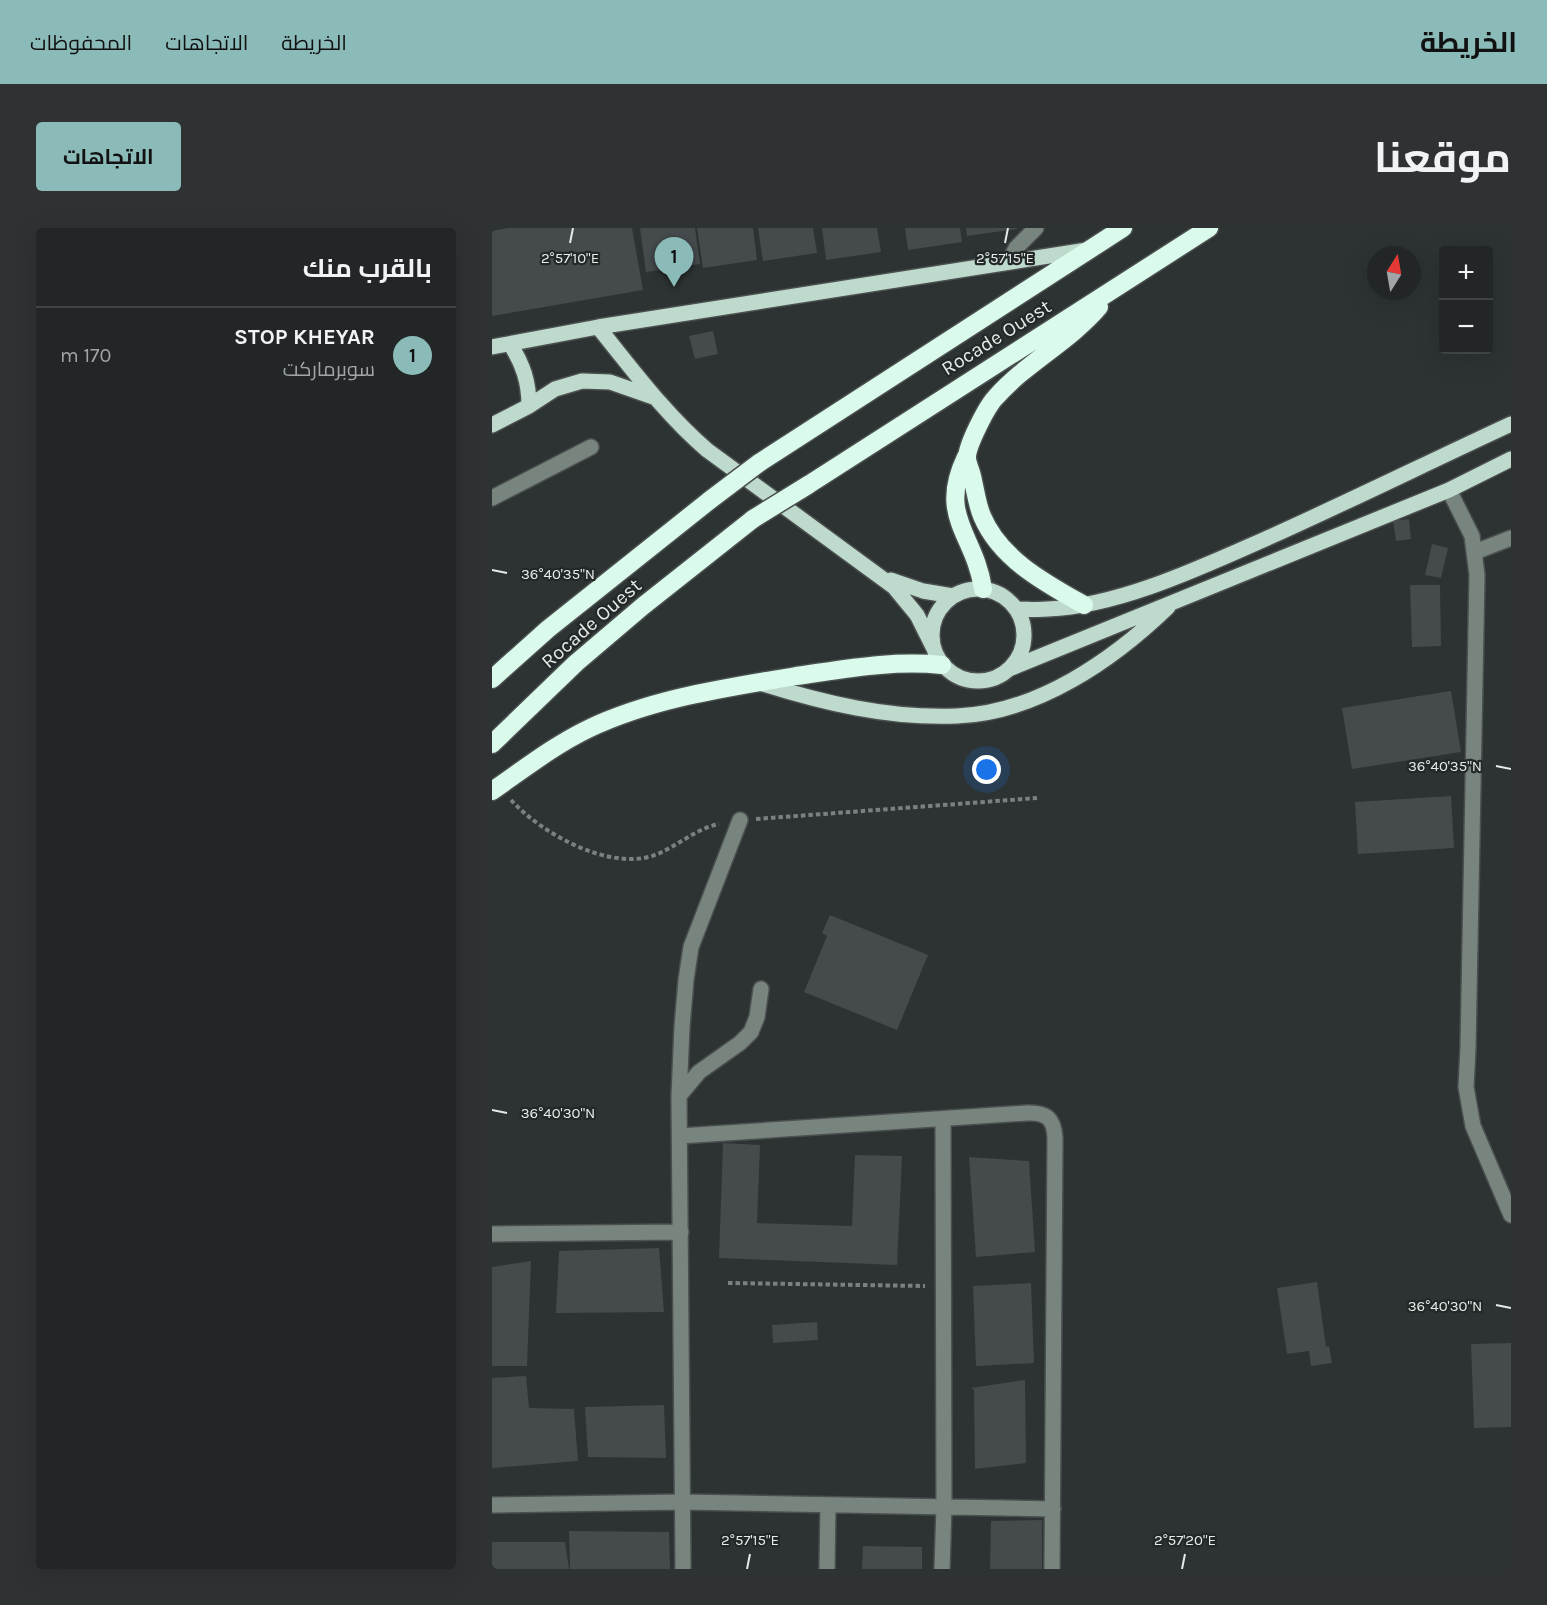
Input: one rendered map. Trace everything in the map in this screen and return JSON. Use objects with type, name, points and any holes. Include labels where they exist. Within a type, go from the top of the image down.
[{"type":"highway","name":"Rocade Ouest","points":[[492,679],[548,629],[759,463],[1123,228]]},
{"type":"highway","name":"Rocade Ouest","points":[[492,744],[576,663],[643,606],[753,519],[1209,228]]},
{"type":"highway","points":[[983,589],[979,567],[966,541],[956,512],[956,483],[980,421],[994,399],[1015,378],[1083,324],[1112,291]]},
{"type":"highway","points":[[966,457],[978,504],[989,530],[1022,566],[1046,583],[1084,604]]},
{"type":"highway","points":[[492,791],[536,758],[588,729],[620,715],[660,702],[757,682],[863,665],[909,662],[942,665]]},
{"type":"main road","points":[[492,347],[598,327],[1090,250]]},
{"type":"main road","points":[[598,327],[654,397],[684,430],[707,450],[894,587],[917,615],[942,665],[962,679],[975,681],[999,676],[1009,669],[1449,490],[1511,459]]},
{"type":"main road","points":[[510,344],[518,355],[527,380],[529,406]]},
{"type":"main road","points":[[492,425],[529,406],[555,389],[582,381],[610,382],[654,397]]},
{"type":"main road","points":[[1016,609],[1050,609],[1084,604],[1150,586],[1302,522],[1511,424]]},
{"type":"main road","points":[[880,575],[908,587],[952,596]]},
{"type":"main road","points":[[933,647],[931,634],[933,621],[938,610],[952,596],[970,589],[996,592],[1016,609],[1022,621],[1023,647],[1018,659],[1009,669]]},
{"type":"main road","points":[[757,682],[811,699],[906,715],[959,716],[988,712],[1051,691],[1076,678],[1140,634],[1176,600]]},
{"type":"street","points":[[1009,262],[1016,248],[1036,228]]},
{"type":"street","points":[[492,498],[591,447]]},
{"type":"street","points":[[1449,490],[1468,526],[1475,552],[1477,575],[1466,1087],[1473,1126],[1511,1215]]},
{"type":"street","points":[[1475,552],[1511,538]]},
{"type":"street","points":[[683,1569],[679,1096],[682,1027],[686,980],[692,947],[740,820]]},
{"type":"street","points":[[679,1096],[708,1064],[740,1043],[752,1032],[757,1017],[761,989]]},
{"type":"street","points":[[680,1136],[1038,1113],[1048,1118],[1054,1127],[1052,1569]]},
{"type":"street","points":[[942,1569],[944,1507],[943,1119]]},
{"type":"street","points":[[492,1234],[681,1232]]},
{"type":"street","points":[[492,1505],[683,1502],[1053,1509]]},
{"type":"street","points":[[827,1569],[828,1505]]},
{"type":"path","points":[[728,1283],[944,1286]]},
{"type":"building","points":[[508,228],[632,228],[643,290],[492,316],[492,231]]},
{"type":"building","points":[[640,228],[695,228],[700,264],[646,272]]},
{"type":"building","points":[[697,228],[753,228],[757,260],[703,268]]},
{"type":"building","points":[[758,228],[813,228],[817,253],[763,261]]},
{"type":"building","points":[[822,228],[877,228],[881,252],[826,260]]},
{"type":"building","points":[[905,228],[960,228],[962,242],[908,250]]},
{"type":"building","points":[[966,228],[1017,228],[1017,229],[967,236]]},
{"type":"building","points":[[713,331],[718,354],[695,359],[689,336]]},
{"type":"building","points":[[1409,519],[1411,539],[1396,541],[1393,521]]},
{"type":"building","points":[[1432,544],[1448,548],[1441,578],[1425,575]]},
{"type":"building","points":[[1410,585],[1440,585],[1441,646],[1412,647]]},
{"type":"building","points":[[1451,691],[1461,752],[1352,769],[1342,708]]},
{"type":"building","points":[[1451,796],[1454,848],[1358,854],[1355,802]]},
{"type":"building","points":[[830,915],[928,955],[897,1030],[804,992],[827,936],[822,933]]},
{"type":"building","points":[[723,1143],[760,1145],[757,1223],[852,1226],[855,1155],[902,1156],[897,1265],[719,1258]]},
{"type":"building","points":[[969,1157],[1029,1161],[1035,1252],[976,1257]]},
{"type":"building","points":[[659,1248],[664,1312],[556,1313],[559,1251]]},
{"type":"building","points":[[531,1261],[527,1366],[492,1366],[492,1267]]},
{"type":"building","points":[[1317,1282],[1326,1347],[1329,1346],[1332,1363],[1311,1366],[1309,1351],[1287,1354],[1277,1288]]},
{"type":"building","points":[[1031,1283],[1034,1363],[976,1366],[973,1286]]},
{"type":"building","points":[[817,1322],[818,1340],[773,1343],[772,1325]]},
{"type":"building","points":[[1511,1343],[1511,1427],[1474,1428],[1471,1344]]},
{"type":"building","points":[[526,1376],[529,1408],[574,1409],[578,1461],[492,1468],[492,1378]]},
{"type":"building","points":[[1025,1380],[1026,1463],[975,1469],[974,1390],[971,1388]]},
{"type":"building","points":[[664,1405],[666,1458],[588,1457],[585,1407]]},
{"type":"building","points":[[1042,1520],[1042,1569],[990,1569],[991,1521]]},
{"type":"building","points":[[569,1531],[669,1532],[670,1569],[570,1569]]},
{"type":"building","points":[[492,1542],[565,1542],[569,1569],[492,1569]]},
{"type":"building","points":[[863,1546],[922,1547],[922,1569],[862,1569]]},
{"type":"place","name":"STOP KHEYAR","points":[[674,287]]}]
